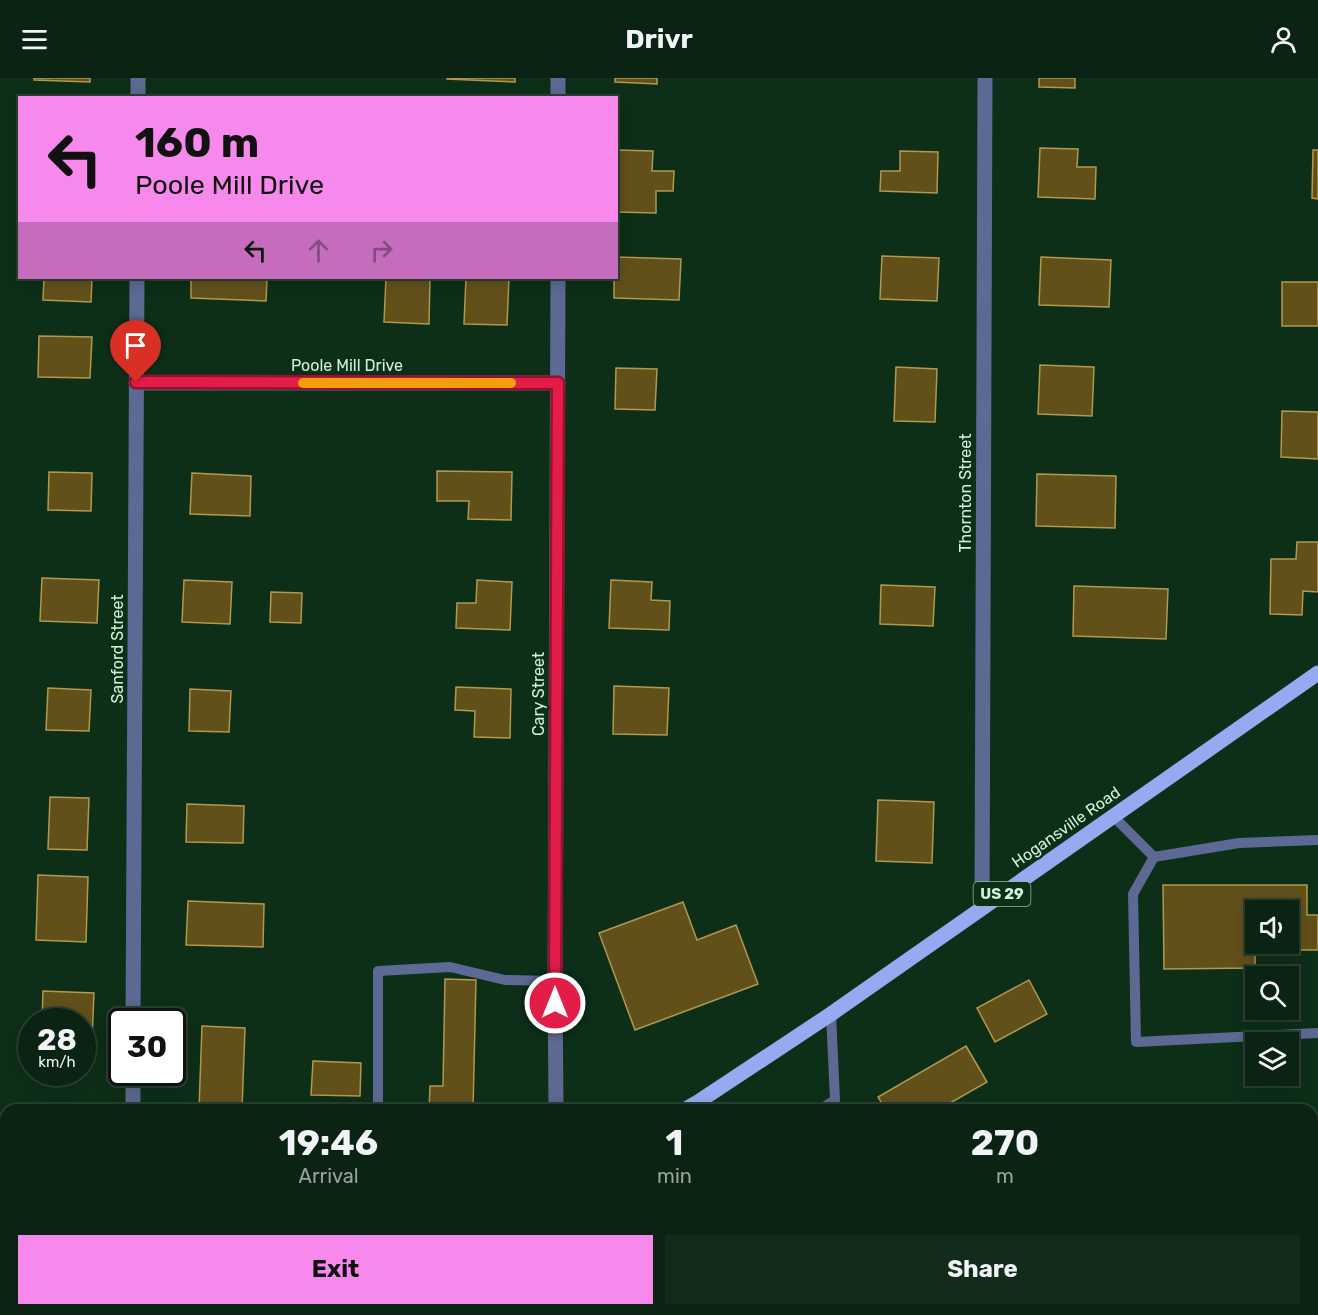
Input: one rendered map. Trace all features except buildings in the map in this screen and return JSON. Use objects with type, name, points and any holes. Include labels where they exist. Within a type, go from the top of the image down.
[{"type":"main road","name":"Hogansville Road","points":[[694,1104],[831,1014],[1318,673]]},
{"type":"street","points":[[138,78],[138,96]]},
{"type":"street","points":[[558,78],[558,96]]},
{"type":"street","name":"Thornton Street","points":[[982,908],[985,78]]},
{"type":"street","name":"Sanford Street","points":[[133,1008],[137,279]]},
{"type":"street","name":"Cary Street","points":[[556,1104],[558,279]]},
{"type":"street","name":"Poole Mill Drive","points":[[136,382],[558,383]]},
{"type":"street","points":[[133,1086],[133,1104]]},
{"type":"lane","points":[[1113,816],[1154,857]]},
{"type":"lane","points":[[1154,857],[1239,843],[1318,840]]},
{"type":"lane","points":[[1154,857],[1133,894],[1136,1042],[1318,1033]]},
{"type":"lane","points":[[378,1104],[378,971],[450,967],[505,980],[555,981]]},
{"type":"lane","points":[[829,1104],[835,1100],[831,1014]]},
{"type":"slow traffic","points":[[303,383],[511,383]]},
{"type":"route","points":[[136,382],[558,383],[555,1003]]}]
